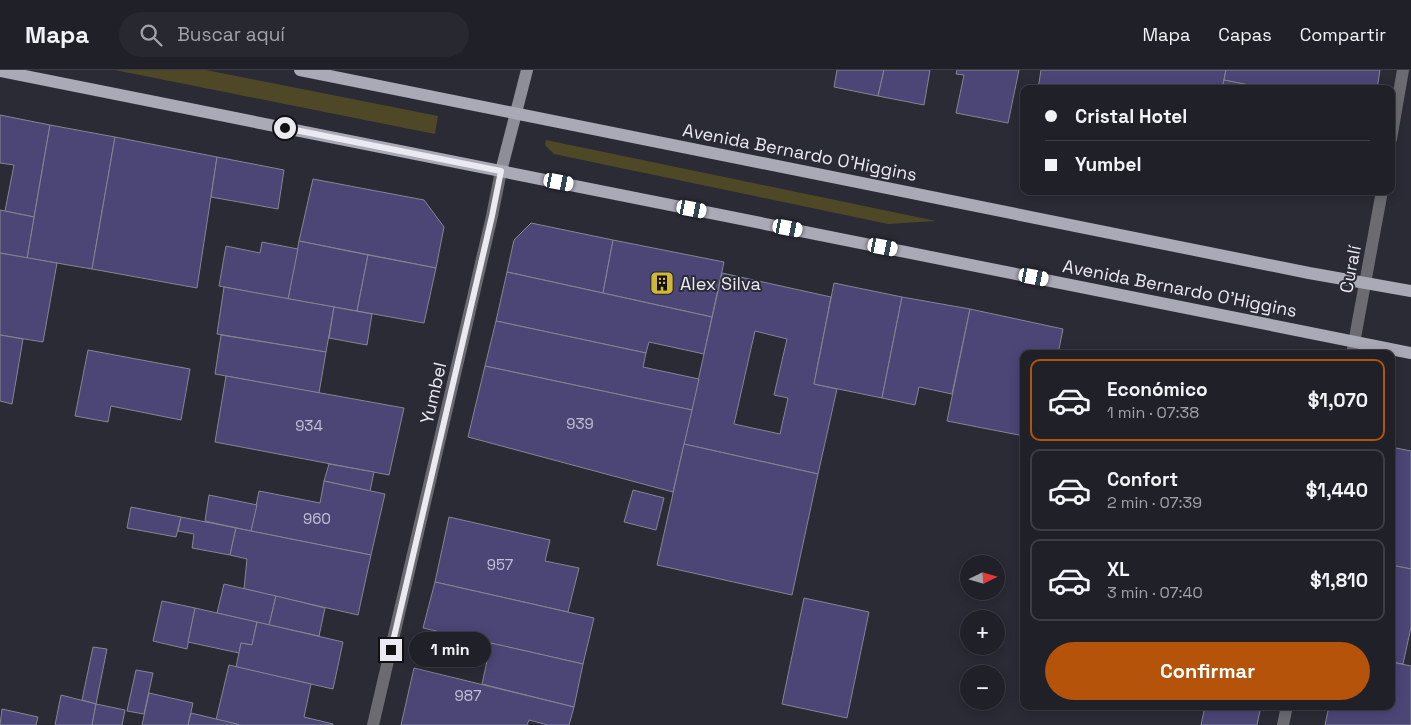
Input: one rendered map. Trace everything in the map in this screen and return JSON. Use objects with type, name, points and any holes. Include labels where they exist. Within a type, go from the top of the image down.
[{"type":"main road","name":"Avenida Bernardo O'Higgins","points":[[300,70],[1280,267],[1411,291]]},
{"type":"main road","name":"Avenida Bernardo O'Higgins","points":[[0,71],[501,171],[1353,347],[1382,350]]},
{"type":"main road","name":"Avenida Bernardo O'Higgins","points":[[1395,351],[1411,353]]},
{"type":"street","name":"Yumbel","points":[[373,725],[501,171],[527,70]]},
{"type":"street","points":[[1395,116],[1403,70]]},
{"type":"street","name":"Curalí","points":[[1353,347],[1381,195]]},
{"type":"street","points":[[1283,725],[1286,710]]},
{"type":"shaded area","points":[[115,70],[206,70],[438,116],[435,134]]},
{"type":"shaded area","points":[[546,140],[936,221],[888,224],[554,154],[545,145]]},
{"type":"building","points":[[837,70],[884,70],[878,96],[834,87]]},
{"type":"building","points":[[884,70],[930,70],[924,105],[878,96]]},
{"type":"building","points":[[957,70],[1019,70],[1008,123],[956,113],[964,75],[956,74]]},
{"type":"building","points":[[1041,70],[1226,70],[1223,85],[1039,85]]},
{"type":"building","points":[[1226,70],[1380,70],[1378,85],[1248,85],[1224,80]]},
{"type":"building","points":[[1224,80],[1249,85],[1223,85]]},
{"type":"building","points":[[0,115],[50,125],[34,217],[5,211],[14,165],[0,163]]},
{"type":"building","points":[[50,125],[115,137],[92,269],[27,258]]},
{"type":"building","points":[[115,137],[217,157],[197,288],[92,269]]},
{"type":"building","points":[[217,157],[284,170],[278,209],[211,197]]},
{"type":"building","points":[[313,179],[424,200],[444,227],[436,268],[299,241]]},
{"type":"building","points":[[0,210],[34,217],[27,258],[0,253]]},
{"type":"building","points":[[531,223],[613,240],[603,293],[507,272],[514,240]]},
{"type":"building","name":"Alex Silva","points":[[613,240],[724,262],[712,317],[603,293]]},
{"type":"building","points":[[299,241],[368,255],[357,311],[288,299]]},
{"type":"building","points":[[262,242],[298,249],[288,299],[219,286],[226,246],[260,253]]},
{"type":"building","points":[[0,253],[57,263],[43,342],[0,335]]},
{"type":"building","points":[[368,255],[436,268],[424,323],[357,311]]},
{"type":"building","points":[[507,272],[712,317],[704,354],[649,342],[646,353],[496,321]]},
{"type":"building","points":[[722,273],[831,297],[814,384],[837,389],[818,474],[684,444]],"holes":[[[755,331],[787,339],[774,395],[788,398],[780,434],[734,424]]]},
{"type":"building","points":[[834,283],[902,297],[882,398],[814,384]]},
{"type":"building","points":[[224,287],[334,307],[326,352],[217,334]]},
{"type":"building","points":[[902,297],[970,309],[952,394],[919,387],[915,405],[882,398]]},
{"type":"building","points":[[334,307],[372,314],[367,345],[329,338]]},
{"type":"building","points":[[970,309],[1063,329],[1059,350],[1020,350],[1020,435],[947,421]]},
{"type":"building","points":[[496,321],[646,353],[643,367],[699,379],[692,410],[485,366]]},
{"type":"building","points":[[0,335],[23,339],[12,404],[0,401]]},
{"type":"building","points":[[221,335],[326,352],[319,393],[215,374]]},
{"type":"building","points":[[88,350],[190,369],[181,420],[111,406],[108,422],[75,416]]},
{"type":"building","points":[[485,366],[692,410],[673,492],[468,437]]},
{"type":"building","points":[[226,376],[404,408],[389,475],[215,442]]},
{"type":"building","points":[[684,444],[818,474],[792,595],[657,565]]},
{"type":"building","points":[[1395,448],[1411,451],[1411,569],[1395,566]]},
{"type":"building","points":[[329,464],[374,472],[370,491],[324,481]]},
{"type":"building","points":[[324,481],[385,494],[371,555],[251,531],[259,491],[320,503]]},
{"type":"building","points":[[633,490],[664,498],[656,530],[624,522]]},
{"type":"building","points":[[209,495],[257,505],[251,531],[205,521]]},
{"type":"building","points":[[131,507],[181,517],[176,537],[127,528]]},
{"type":"building","points":[[181,517],[236,528],[230,555],[192,548],[194,534],[178,531]]},
{"type":"building","points":[[449,517],[550,540],[545,561],[579,568],[568,612],[435,582]]},
{"type":"building","points":[[236,528],[371,555],[358,615],[244,589],[247,559],[230,555]]},
{"type":"building","points":[[1395,566],[1411,569],[1411,627],[1403,664],[1395,663]]},
{"type":"building","points":[[435,582],[594,618],[583,664],[423,628]]},
{"type":"building","points":[[224,584],[276,596],[269,625],[217,613]]},
{"type":"building","points":[[276,596],[325,608],[319,636],[269,625]]},
{"type":"building","points":[[804,598],[869,612],[847,718],[782,704]]},
{"type":"building","points":[[162,601],[195,608],[187,649],[153,641]]},
{"type":"building","points":[[195,608],[257,622],[252,645],[241,643],[239,653],[188,642]]},
{"type":"building","points":[[257,622],[343,642],[333,689],[236,667],[241,643],[252,645]]},
{"type":"building","points":[[491,643],[583,664],[574,707],[482,684]]},
{"type":"building","points":[[93,647],[107,649],[96,704],[82,700]]},
{"type":"building","points":[[1395,663],[1411,666],[1411,725],[1325,725],[1328,710],[1395,710]]},
{"type":"building","points":[[229,665],[311,684],[304,717],[333,725],[241,725],[216,720]]},
{"type":"building","points":[[414,668],[574,707],[569,725],[548,725],[529,720],[527,725],[401,725]]},
{"type":"building","points":[[136,670],[153,673],[144,714],[127,711]]},
{"type":"building","points":[[149,693],[193,703],[188,725],[142,725]]},
{"type":"building","points":[[61,695],[96,704],[92,725],[55,725]]},
{"type":"building","points":[[96,704],[125,710],[122,725],[92,725]]},
{"type":"building","points":[[2,709],[38,717],[36,725],[0,725]]},
{"type":"building","points":[[1204,710],[1260,710],[1257,725],[1201,725]]},
{"type":"building","points":[[191,713],[237,724],[237,725],[188,725]]},
{"type":"place","name":"Alex Silva","points":[[662,283]]},
{"type":"route","points":[[285,128],[501,171],[391,650]]}]
